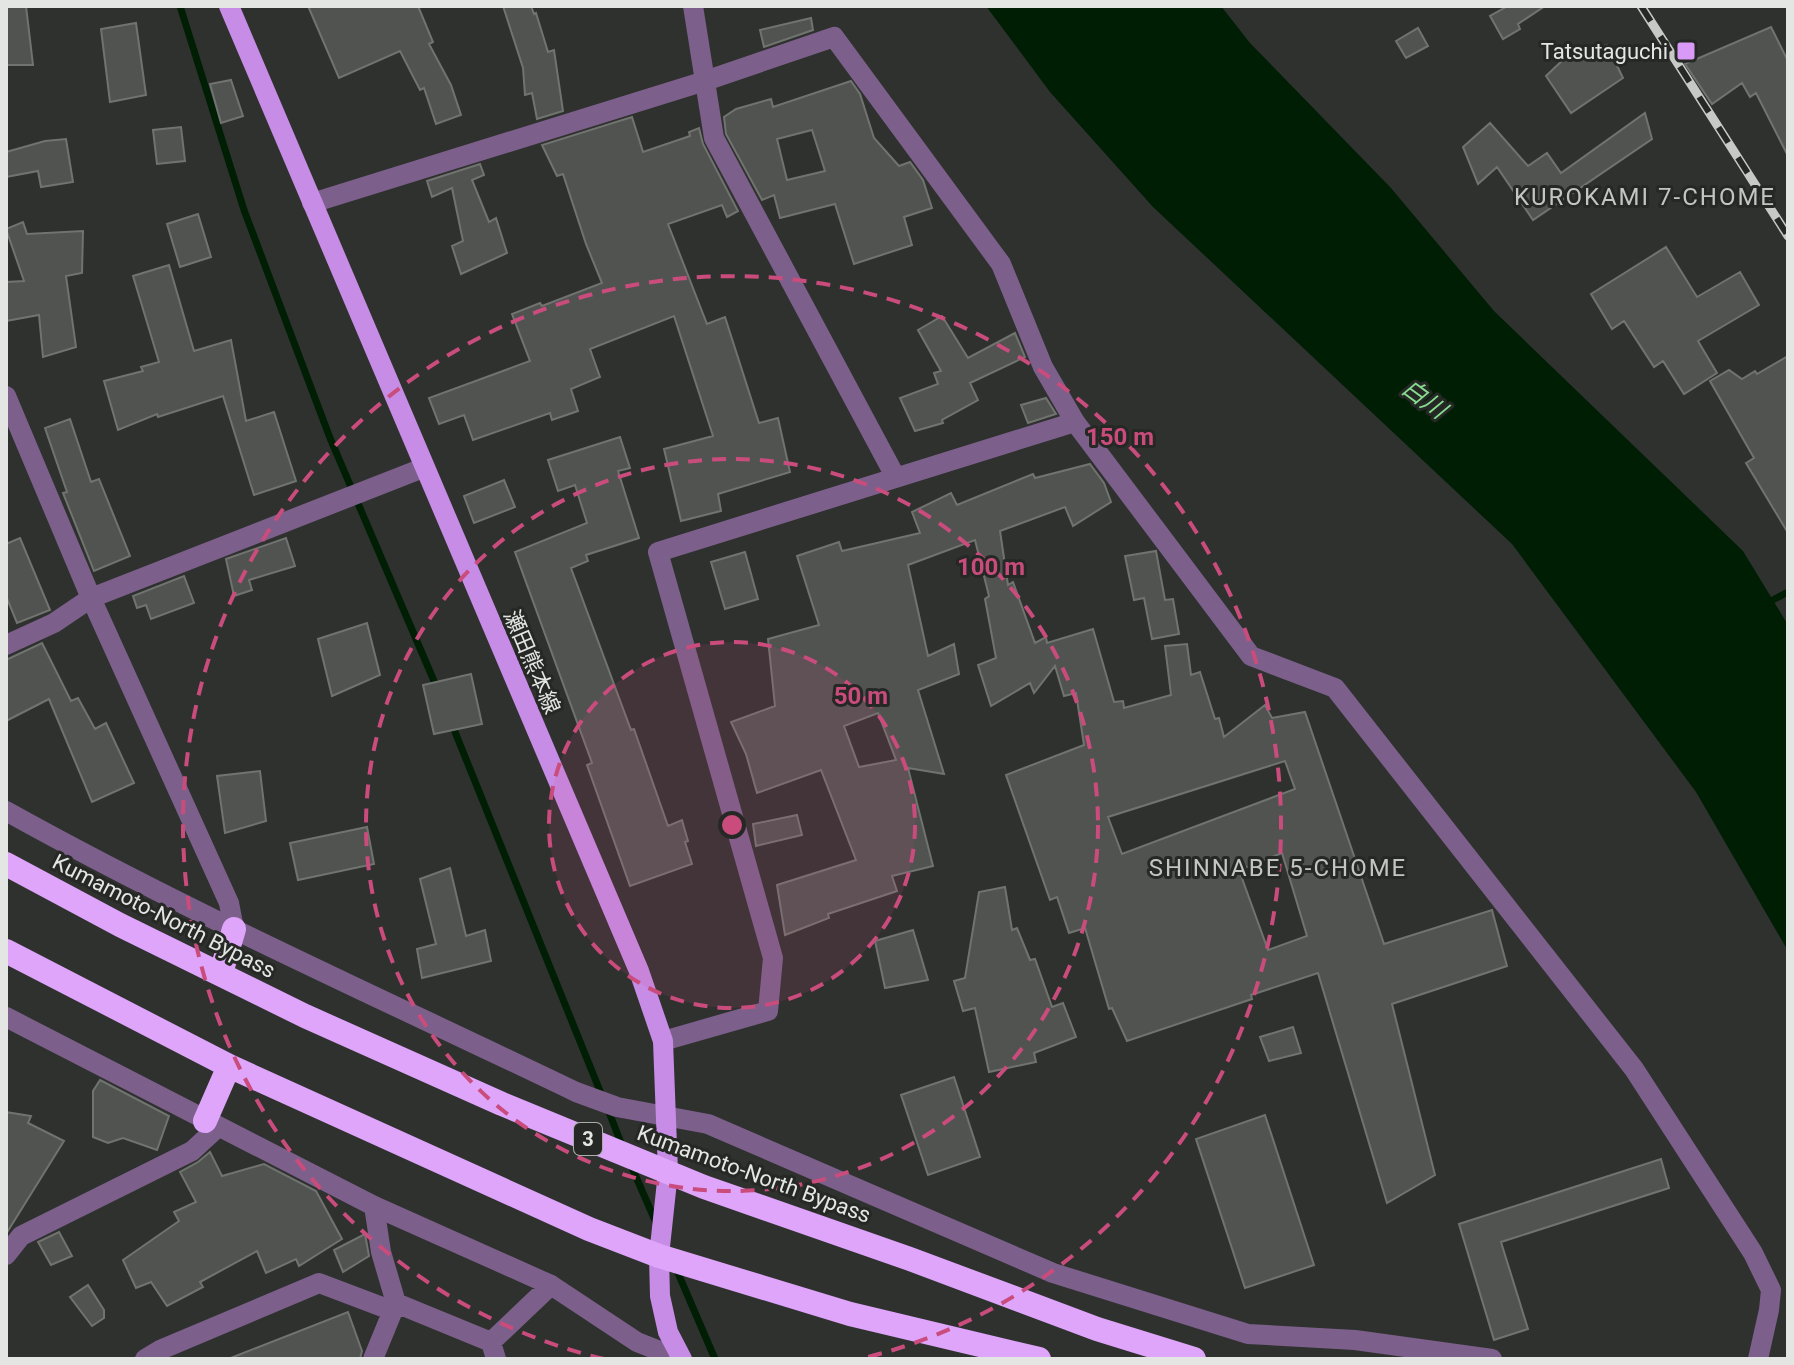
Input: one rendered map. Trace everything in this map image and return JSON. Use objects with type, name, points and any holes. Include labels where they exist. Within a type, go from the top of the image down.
[{"type":"highway","name":"Kumamoto-North Bypass","points":[[6,864],[120,925],[333,1029],[502,1104],[668,1172],[1097,1329],[1194,1359]]},
{"type":"highway","points":[[221,973],[234,929]]},
{"type":"highway","points":[[6,951],[229,1066],[589,1229],[659,1256],[850,1314],[1039,1359]]},
{"type":"highway","points":[[211,1124],[229,1066]]},
{"type":"main road","name":"瀬田熊本線","points":[[229,6],[639,971],[663,1041],[668,1172],[659,1256],[660,1296],[668,1332],[681,1359]]},
{"type":"street","points":[[693,6],[714,138],[895,476]]},
{"type":"street","points":[[312,203],[705,81],[834,37],[1001,264],[1043,367],[1075,422],[1251,656],[1335,688],[1634,1069],[1753,1253],[1771,1290],[1758,1359]]},
{"type":"street","points":[[6,396],[91,598],[229,903],[234,929]]},
{"type":"street","points":[[663,1041],[768,1011],[773,958],[658,552],[1075,422]]},
{"type":"street","points":[[6,645],[54,623],[91,598],[423,468]]},
{"type":"street","points":[[6,811],[234,929],[576,1092],[617,1107],[708,1124],[1053,1273],[1248,1334],[1355,1340],[1492,1359]]},
{"type":"street","points":[[6,1017],[374,1206],[551,1285],[637,1342],[681,1359]]},
{"type":"street","points":[[6,1255],[21,1236],[192,1151],[211,1124]]},
{"type":"street","points":[[373,1359],[395,1307],[381,1252],[374,1206]]},
{"type":"street","points":[[145,1359],[319,1283],[395,1307],[493,1350],[551,1285]]},
{"type":"water","name":"白川","points":[[986,6],[1221,6],[1250,43],[1391,188],[1494,311],[1743,551],[1788,625],[1788,951],[1696,792],[1512,544],[1153,207],[1050,92]]},
{"type":"building","points":[[6,6],[26,6],[33,65],[6,65]]},
{"type":"building","points":[[308,6],[418,6],[433,42],[429,44],[451,85],[461,115],[436,124],[424,88],[420,90],[400,51],[339,78]]},
{"type":"building","points":[[503,6],[531,6],[536,13],[548,52],[554,50],[563,111],[537,119],[532,93],[525,95],[523,68]]},
{"type":"building","points":[[1508,6],[1545,6],[1518,24],[1520,29],[1503,39],[1490,16]]},
{"type":"building","points":[[811,18],[813,30],[764,47],[760,30]]},
{"type":"building","points":[[136,23],[146,95],[110,102],[101,29]]},
{"type":"building","points":[[1771,27],[1788,61],[1788,156],[1756,93],[1750,97],[1742,83],[1712,104],[1685,64]]},
{"type":"building","points":[[1418,28],[1428,46],[1406,58],[1396,41]]},
{"type":"building","points":[[1607,45],[1623,78],[1571,113],[1546,76],[1565,58]]},
{"type":"building","points":[[231,80],[243,116],[221,123],[210,84]]},
{"type":"building","points":[[851,81],[860,94],[874,138],[899,166],[910,162],[923,180],[932,208],[904,217],[912,245],[854,264],[835,204],[780,218],[774,195],[762,200],[726,134],[724,117],[736,109],[771,99],[773,107]],"holes":[[[812,130],[825,171],[787,180],[777,139]]]},
{"type":"building","points":[[1645,113],[1652,139],[1533,220],[1497,167],[1478,184],[1463,147],[1490,123],[1528,166],[1547,153],[1561,173]]},
{"type":"building","points":[[632,117],[643,152],[690,136],[689,132],[699,128],[703,144],[738,211],[727,217],[722,205],[668,224],[707,324],[725,317],[759,423],[778,418],[790,472],[718,494],[721,511],[681,521],[664,449],[713,436],[674,316],[590,349],[600,377],[571,389],[578,411],[552,420],[550,413],[473,440],[464,415],[439,424],[429,398],[530,361],[512,314],[602,283],[563,174],[557,176],[542,145]]},
{"type":"building","points":[[181,127],[185,161],[157,164],[153,130]]},
{"type":"building","points":[[66,139],[73,182],[41,187],[38,171],[6,177],[6,152],[45,141]]},
{"type":"building","points":[[480,164],[484,175],[472,180],[489,222],[496,218],[507,253],[461,274],[452,246],[463,241],[452,188],[432,197],[427,181]]},
{"type":"building","points":[[198,214],[211,257],[180,267],[167,224]]},
{"type":"building","points":[[23,222],[27,234],[83,231],[82,273],[66,276],[76,347],[43,357],[39,315],[6,321],[6,282],[24,281],[6,229]]},
{"type":"building","points":[[1666,247],[1697,297],[1740,272],[1759,305],[1698,341],[1717,373],[1684,394],[1663,361],[1654,367],[1624,321],[1612,329],[1591,294]]},
{"type":"building","points":[[169,265],[194,351],[231,340],[246,421],[274,412],[296,481],[254,495],[223,396],[158,417],[157,414],[118,430],[104,381],[143,371],[141,367],[159,362],[133,276]]},
{"type":"building","points":[[942,316],[968,358],[1015,333],[1025,357],[970,383],[978,400],[942,420],[943,423],[915,431],[900,398],[938,384],[934,373],[941,371],[918,330]]},
{"type":"building","points":[[1788,356],[1788,533],[1746,463],[1754,458],[1710,381],[1729,370],[1742,379]]},
{"type":"building","points":[[1046,398],[1056,414],[1028,423],[1021,405]]},
{"type":"building","points":[[70,419],[91,482],[99,479],[130,556],[94,571],[63,493],[67,492],[45,428]]},
{"type":"building","points":[[620,437],[630,468],[618,471],[639,538],[586,555],[588,561],[571,568],[668,826],[682,820],[692,864],[630,886],[587,765],[592,763],[515,552],[587,523],[575,485],[558,491],[548,460]]},
{"type":"building","points":[[1090,464],[1104,483],[1111,502],[1073,526],[1065,507],[1000,531],[1008,585],[1013,582],[1035,643],[1046,637],[1047,643],[1093,629],[1114,702],[1123,701],[1124,708],[1171,695],[1165,646],[1187,644],[1191,675],[1200,672],[1224,737],[1265,705],[1272,718],[1305,712],[1384,944],[1492,910],[1507,966],[1392,1004],[1435,1175],[1387,1203],[1318,973],[1127,1041],[1112,1008],[1109,1009],[1085,928],[1069,933],[1057,897],[1050,900],[1006,775],[1084,745],[1076,693],[1064,696],[1055,666],[1034,693],[1030,683],[991,706],[978,665],[996,658],[985,599],[989,596],[975,540],[908,565],[928,656],[954,644],[959,674],[918,690],[944,774],[908,768],[933,866],[892,876],[897,891],[828,914],[829,918],[785,935],[777,885],[856,860],[821,770],[757,793],[746,754],[731,722],[775,706],[768,639],[819,625],[797,556],[839,542],[842,551],[920,533],[912,512],[951,493],[957,505],[1033,474],[1035,478]],"holes":[[[878,713],[896,760],[859,767],[844,726]],[[1285,761],[1295,789],[1122,854],[1108,817]],[[1282,853],[1307,936],[1268,950],[1239,870]]]},
{"type":"building","points":[[504,480],[515,507],[474,523],[464,496]]},
{"type":"building","points":[[20,538],[50,610],[17,623],[6,596],[6,544]]},
{"type":"building","points":[[286,538],[295,566],[249,580],[252,590],[234,596],[226,559]]},
{"type":"building","points":[[1156,551],[1165,600],[1173,599],[1179,634],[1152,639],[1144,598],[1134,600],[1125,556]]},
{"type":"building","points":[[745,552],[758,599],[725,609],[711,562]]},
{"type":"building","points":[[184,576],[194,603],[151,619],[146,605],[137,608],[133,596]]},
{"type":"building","points":[[367,623],[380,675],[332,696],[318,639]]},
{"type":"building","points":[[42,643],[71,701],[78,698],[95,729],[106,723],[134,783],[92,802],[49,699],[6,721],[6,660]]},
{"type":"building","points":[[471,674],[482,724],[434,734],[423,685]]},
{"type":"building","points":[[260,771],[266,821],[225,833],[217,776]]},
{"type":"building","points":[[797,815],[802,835],[756,846],[753,824]]},
{"type":"building","points":[[367,827],[374,864],[298,880],[290,843]]},
{"type":"building","points":[[450,868],[466,936],[485,930],[491,961],[422,978],[417,949],[436,944],[420,879]]},
{"type":"building","points":[[1005,887],[1012,930],[1017,928],[1030,960],[1035,959],[1052,1007],[1063,1003],[1076,1037],[1034,1053],[1036,1062],[989,1072],[975,1008],[963,1011],[954,981],[965,978],[979,892]]},
{"type":"building","points":[[913,930],[928,980],[885,988],[875,941]]},
{"type":"building","points":[[1293,1027],[1301,1053],[1269,1061],[1260,1037]]},
{"type":"building","points":[[954,1077],[980,1157],[928,1175],[901,1095]]},
{"type":"building","points":[[100,1080],[169,1116],[157,1150],[123,1138],[108,1143],[93,1137],[93,1091]]},
{"type":"building","points":[[6,1112],[31,1116],[28,1123],[64,1141],[6,1234]]},
{"type":"building","points":[[1265,1115],[1314,1265],[1245,1288],[1196,1139]]},
{"type":"building","points":[[210,1152],[222,1176],[264,1164],[316,1191],[342,1239],[299,1266],[296,1259],[266,1273],[257,1251],[200,1282],[203,1287],[167,1306],[151,1282],[136,1288],[123,1260],[179,1221],[174,1212],[196,1202],[180,1172]]},
{"type":"building","points":[[1661,1159],[1669,1188],[1501,1242],[1528,1329],[1494,1340],[1459,1224]]},
{"type":"building","points":[[59,1232],[72,1256],[51,1265],[38,1242]]},
{"type":"building","points":[[365,1234],[369,1256],[343,1272],[334,1250]]},
{"type":"building","points":[[88,1285],[104,1310],[104,1318],[92,1326],[70,1297]]},
{"type":"building","points":[[348,1312],[362,1351],[360,1359],[228,1359]]},
{"type":"waterway","points":[[180,6],[244,210],[330,438],[437,688]]},
{"type":"waterway","points":[[1765,604],[1788,592]]},
{"type":"waterway","points":[[451,722],[602,1096]]},
{"type":"waterway","points":[[607,1107],[623,1148]]},
{"type":"waterway","points":[[630,1163],[657,1225]]},
{"type":"waterway","points":[[675,1266],[715,1359]]},
{"type":"railway","points":[[1641,6],[1788,236]]},
{"type":"place","name":"Tatsutaguchi","points":[[1686,51]]},
{"type":"district","name":"KUROKAMI 7-CHOME","points":[[1645,197]]},
{"type":"district","name":"SHINNABE 5-CHOME","points":[[1278,868]]}]
